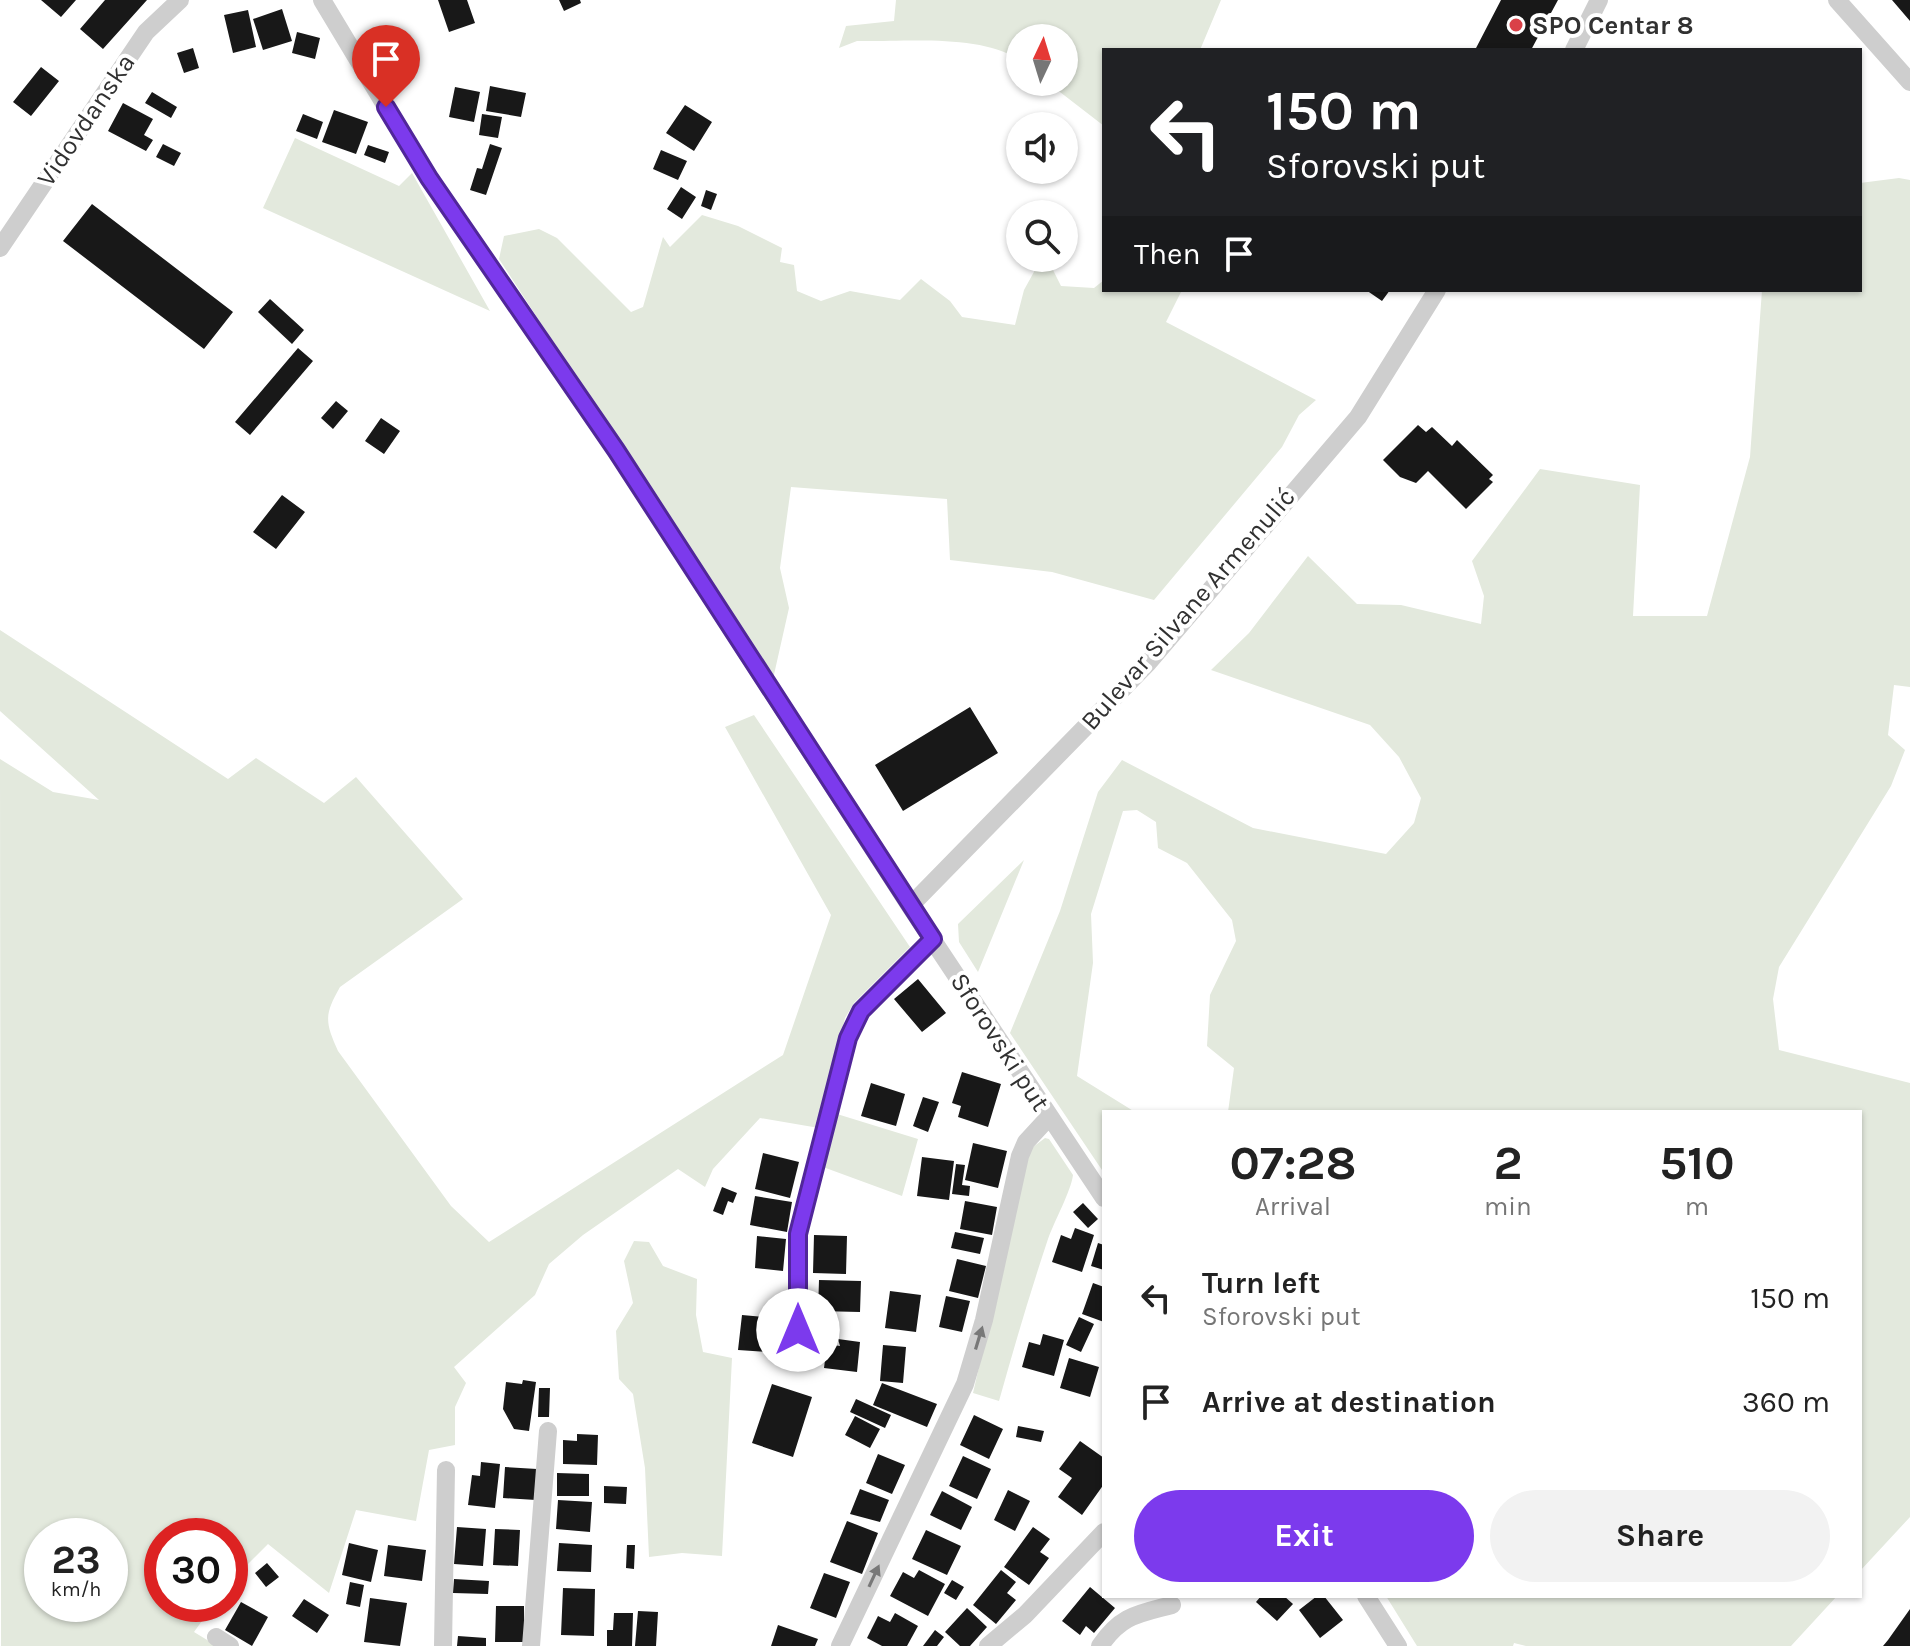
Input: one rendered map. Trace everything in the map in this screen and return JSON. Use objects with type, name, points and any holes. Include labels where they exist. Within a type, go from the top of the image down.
[{"type":"street","name":"Vidovdanska","points":[[0,248],[146,32],[180,0]]},
{"type":"street","name":"Sforovski put","points":[[322,0],[429,178],[616,450],[910,906],[1102,1195]]},
{"type":"street","points":[[1575,48],[1599,0]]},
{"type":"street","points":[[1837,0],[1910,82]]},
{"type":"street","name":"Bulevar Silvane Armenulić","points":[[910,906],[1148,663],[1358,417],[1436,292]]},
{"type":"street","points":[[798,1330],[798,1234],[848,1038],[861,1011],[933,939]]},
{"type":"street","points":[[840,1646],[965,1384],[984,1320],[1020,1156],[1026,1142],[1049,1117]]},
{"type":"street","points":[[531,1646],[548,1431]]},
{"type":"street","points":[[443,1646],[446,1470]]},
{"type":"street","points":[[988,1646],[1025,1615],[1102,1534]]},
{"type":"street","points":[[1367,1598],[1398,1646]]},
{"type":"street","points":[[1100,1646],[1118,1623],[1127,1617],[1172,1605]]},
{"type":"shaded area","points":[[896,0],[1221,0],[1201,48],[1102,48],[1102,124],[1065,96],[1078,96],[1078,24],[1006,24],[1006,53],[986,46],[942,41],[857,41],[839,48],[846,26],[894,21]]},
{"type":"shaded area","points":[[295,138],[399,186],[412,173],[490,311],[263,208]]},
{"type":"shaded area","points":[[1899,178],[1910,180],[1910,687],[1894,685],[1888,735],[1905,750],[1891,786],[1779,967],[1773,999],[1779,1050],[1910,1083],[1910,1517],[1862,1569],[1862,1110],[1228,1110],[1234,1068],[1207,1046],[1210,995],[1236,941],[1232,920],[1187,863],[1158,848],[1156,822],[1137,810],[1123,811],[1091,914],[1093,963],[1077,1076],[1132,1110],[1102,1110],[1102,1170],[1010,1033],[1060,911],[1098,792],[1122,760],[1253,828],[1386,854],[1414,823],[1421,798],[1399,757],[1370,725],[1211,670],[1249,633],[1308,556],[1357,604],[1401,605],[1481,624],[1484,596],[1472,561],[1540,469],[1640,485],[1633,616],[1707,616],[1750,457],[1762,292],[1862,292],[1862,183]]},
{"type":"shaded area","points":[[702,215],[738,226],[782,248],[780,262],[794,265],[797,291],[821,301],[850,291],[900,300],[921,279],[950,301],[962,317],[1015,325],[1024,290],[1034,272],[1054,272],[1061,286],[1094,288],[1102,282],[1102,292],[1181,292],[1166,322],[1316,400],[1299,415],[1282,447],[1154,600],[1052,572],[950,560],[947,499],[791,487],[780,568],[789,608],[773,679],[499,259],[504,236],[539,229],[557,238],[631,312],[643,307],[663,237],[670,247]]},
{"type":"shaded area","points":[[0,630],[228,779],[256,758],[324,803],[356,777],[463,899],[340,987],[329,1012],[331,1033],[338,1051],[451,1206],[489,1242],[783,1055],[831,915],[725,727],[754,715],[910,947],[854,1003],[845,1018],[819,1128],[760,1118],[713,1169],[705,1187],[678,1169],[583,1235],[549,1264],[535,1295],[454,1367],[466,1383],[455,1407],[455,1445],[429,1450],[416,1521],[356,1510],[329,1593],[268,1544],[248,1564],[248,1518],[144,1518],[144,1622],[201,1622],[194,1632],[217,1646],[1,1646],[0,759],[53,792],[99,800],[0,711]]},
{"type":"shaded area","points":[[1024,860],[978,972],[959,942],[958,924]]},
{"type":"shaded area","points":[[837,1114],[918,1139],[902,1196],[823,1167]]},
{"type":"shaded area","points":[[1045,1138],[1049,1139],[1073,1175],[1041,1259],[999,1401],[973,1393],[1029,1150]]},
{"type":"shaded area","points":[[634,1241],[649,1242],[663,1266],[697,1279],[696,1315],[703,1352],[732,1358],[722,1556],[682,1553],[649,1557],[645,1468],[633,1394],[619,1379],[616,1331],[633,1303],[624,1261]]},
{"type":"shaded area","points":[[1387,1598],[1835,1598],[1791,1646],[1526,1646],[1514,1643],[1513,1646],[1417,1646]]},
{"type":"building","points":[[41,0],[76,0],[61,17]]},
{"type":"building","points":[[105,0],[147,0],[103,49],[80,29]]},
{"type":"building","points":[[438,0],[467,0],[475,23],[449,32]]},
{"type":"building","points":[[559,0],[580,0],[581,3],[564,11]]},
{"type":"building","name":"SPO Centar 8","points":[[1501,0],[1558,0],[1532,48],[1476,48]]},
{"type":"building","points":[[1892,0],[1910,0],[1910,21]]},
{"type":"building","points":[[282,9],[292,41],[263,50],[253,19]]},
{"type":"building","points":[[248,10],[256,47],[233,53],[224,15]]},
{"type":"building","points":[[297,32],[320,38],[315,59],[292,53]]},
{"type":"building","points":[[193,48],[199,68],[184,73],[177,53]]},
{"type":"building","points":[[41,67],[59,81],[31,116],[13,102]]},
{"type":"building","points":[[490,86],[526,93],[521,117],[486,111]]},
{"type":"building","points":[[455,87],[480,92],[474,122],[449,117]]},
{"type":"building","points":[[152,92],[177,107],[171,118],[145,103]]},
{"type":"building","points":[[123,103],[153,119],[144,135],[153,140],[146,151],[108,131]]},
{"type":"building","points":[[685,105],[712,122],[694,151],[666,133]]},
{"type":"building","points":[[334,110],[368,122],[356,154],[322,142]]},
{"type":"building","points":[[303,114],[323,122],[317,139],[296,131]]},
{"type":"building","points":[[482,114],[502,117],[498,138],[479,135]]},
{"type":"building","points":[[163,144],[181,153],[174,166],[156,157]]},
{"type":"building","points":[[490,144],[502,148],[486,195],[470,190],[477,168],[482,169]]},
{"type":"building","points":[[368,145],[389,152],[385,163],[364,155]]},
{"type":"building","points":[[661,150],[687,161],[678,180],[653,169]]},
{"type":"building","points":[[681,187],[696,197],[682,219],[667,209]]},
{"type":"building","points":[[706,190],[717,194],[711,210],[701,206]]},
{"type":"building","points":[[92,204],[233,312],[204,349],[63,241]]},
{"type":"building","points":[[1369,292],[1389,292],[1382,301]]},
{"type":"building","points":[[270,299],[304,330],[292,344],[258,312]]},
{"type":"building","points":[[298,348],[313,361],[250,435],[235,422]]},
{"type":"building","points":[[336,401],[348,411],[333,429],[321,418]]},
{"type":"building","points":[[381,418],[400,431],[384,454],[365,441]]},
{"type":"building","points":[[1418,425],[1426,432],[1432,427],[1452,446],[1457,440],[1493,475],[1489,479],[1493,482],[1466,509],[1428,471],[1416,483],[1400,477],[1383,460]]},
{"type":"building","points":[[282,495],[305,512],[276,549],[253,532]]},
{"type":"building","points":[[970,707],[998,753],[903,811],[875,765]]},
{"type":"building","points":[[918,979],[946,1013],[922,1032],[894,999]]},
{"type":"building","points":[[962,1072],[1001,1084],[988,1127],[958,1117],[961,1106],[952,1103]]},
{"type":"building","points":[[871,1083],[905,1094],[896,1126],[861,1116]]},
{"type":"building","points":[[923,1097],[939,1102],[928,1132],[913,1126]]},
{"type":"building","points":[[973,1143],[1007,1151],[998,1188],[965,1180]]},
{"type":"building","points":[[763,1153],[799,1162],[790,1198],[755,1189]]},
{"type":"building","points":[[922,1157],[954,1161],[949,1200],[917,1196]]},
{"type":"building","points":[[956,1164],[965,1165],[962,1185],[970,1186],[969,1196],[952,1194]]},
{"type":"building","points":[[722,1187],[737,1193],[733,1203],[728,1201],[723,1215],[713,1211]]},
{"type":"building","points":[[755,1196],[792,1202],[787,1232],[750,1225]]},
{"type":"building","points":[[965,1201],[997,1207],[992,1235],[960,1229]]},
{"type":"building","points":[[1083,1203],[1098,1219],[1088,1228],[1073,1212]]},
{"type":"building","points":[[1075,1228],[1094,1235],[1082,1272],[1052,1262],[1061,1235],[1071,1239]]},
{"type":"building","points":[[955,1232],[984,1238],[980,1254],[951,1248]]},
{"type":"building","points":[[814,1235],[847,1236],[846,1274],[813,1273]]},
{"type":"building","points":[[757,1236],[786,1239],[783,1271],[755,1268]]},
{"type":"building","points":[[1098,1243],[1102,1244],[1102,1269],[1091,1266]]},
{"type":"building","points":[[957,1259],[986,1266],[978,1298],[949,1291]]},
{"type":"building","points":[[819,1280],[861,1281],[860,1312],[818,1311]]},
{"type":"building","points":[[1093,1283],[1102,1286],[1102,1321],[1082,1314]]},
{"type":"building","points":[[890,1291],[921,1295],[916,1332],[885,1328]]},
{"type":"building","points":[[946,1296],[970,1301],[962,1332],[939,1327]]},
{"type":"building","points":[[742,1315],[774,1318],[770,1352],[738,1350]]},
{"type":"building","points":[[1079,1317],[1094,1324],[1081,1352],[1066,1345]]},
{"type":"building","points":[[1043,1334],[1064,1340],[1054,1376],[1022,1367],[1029,1342],[1040,1345]]},
{"type":"building","points":[[838,1339],[860,1342],[857,1372],[824,1368],[827,1344],[840,1346]]},
{"type":"building","points":[[883,1345],[906,1347],[903,1383],[880,1381]]},
{"type":"building","points":[[1069,1358],[1099,1367],[1090,1397],[1060,1388]]},
{"type":"building","points":[[523,1380],[536,1382],[529,1431],[514,1429],[503,1409],[506,1382],[522,1384]]},
{"type":"building","points":[[882,1383],[937,1404],[927,1427],[873,1405]]},
{"type":"building","points":[[772,1384],[812,1397],[793,1457],[752,1443]]},
{"type":"building","points":[[539,1388],[550,1388],[549,1417],[538,1417]]},
{"type":"building","points":[[856,1399],[891,1415],[885,1428],[850,1412]]},
{"type":"building","points":[[974,1415],[1003,1429],[989,1459],[960,1445]]},
{"type":"building","points":[[855,1416],[880,1429],[870,1448],[845,1435]]},
{"type":"building","points":[[1018,1426],[1044,1431],[1041,1442],[1016,1437]]},
{"type":"building","points":[[577,1434],[598,1435],[597,1465],[563,1464],[563,1440],[577,1441]]},
{"type":"building","points":[[1080,1441],[1102,1457],[1102,1487],[1082,1515],[1058,1497],[1072,1478],[1059,1469]]},
{"type":"building","points":[[878,1454],[905,1465],[892,1494],[866,1483]]},
{"type":"building","points":[[963,1456],[991,1469],[977,1499],[949,1486]]},
{"type":"building","points":[[481,1462],[500,1464],[495,1508],[468,1505],[472,1475],[480,1476]]},
{"type":"building","points":[[505,1467],[537,1469],[536,1500],[503,1498]]},
{"type":"building","points":[[557,1473],[589,1474],[589,1496],[557,1496]]},
{"type":"building","points":[[604,1486],[627,1487],[626,1504],[604,1503]]},
{"type":"building","points":[[860,1489],[889,1500],[880,1522],[850,1514]]},
{"type":"building","points":[[1008,1490],[1030,1501],[1015,1531],[994,1520]]},
{"type":"building","points":[[942,1491],[972,1507],[961,1530],[930,1515]]},
{"type":"building","points":[[558,1500],[592,1502],[590,1532],[556,1529]]},
{"type":"building","points":[[847,1521],[878,1533],[862,1574],[830,1562]]},
{"type":"building","points":[[457,1527],[486,1529],[483,1566],[454,1564]]},
{"type":"building","points":[[1033,1527],[1050,1539],[1040,1552],[1049,1558],[1029,1585],[1004,1567]]},
{"type":"building","points":[[495,1529],[520,1530],[518,1566],[493,1565]]},
{"type":"building","points":[[926,1530],[961,1546],[947,1575],[912,1559]]},
{"type":"building","points":[[349,1543],[378,1550],[371,1582],[342,1575]]},
{"type":"building","points":[[559,1543],[592,1545],[591,1572],[557,1571]]},
{"type":"building","points":[[388,1545],[426,1550],[422,1581],[384,1576]]},
{"type":"building","points":[[627,1545],[635,1545],[634,1569],[626,1568]]},
{"type":"building","points":[[267,1563],[279,1577],[266,1587],[255,1573]]},
{"type":"building","points":[[919,1570],[945,1584],[928,1616],[890,1596],[903,1572],[914,1578]]},
{"type":"building","points":[[1001,1570],[1016,1582],[1007,1593],[1016,1600],[996,1624],[973,1605]]},
{"type":"building","points":[[824,1573],[850,1582],[836,1618],[810,1608]]},
{"type":"building","points":[[454,1579],[489,1581],[488,1594],[453,1593]]},
{"type":"building","points":[[952,1580],[964,1587],[956,1600],[944,1593]]},
{"type":"building","points":[[350,1582],[364,1585],[360,1607],[346,1604]]},
{"type":"building","points":[[1090,1587],[1115,1608],[1094,1633],[1086,1626],[1080,1635],[1062,1621]]},
{"type":"building","points":[[563,1588],[595,1589],[594,1636],[561,1635]]},
{"type":"building","points":[[370,1598],[407,1603],[400,1646],[364,1642]]},
{"type":"building","points":[[1259,1598],[1286,1598],[1293,1604],[1277,1621],[1256,1602]]},
{"type":"building","points":[[1314,1598],[1326,1598],[1343,1620],[1320,1638],[1299,1610]]},
{"type":"building","points":[[304,1599],[329,1615],[317,1633],[292,1616]]},
{"type":"building","points":[[248,1606],[268,1617],[252,1646],[225,1630],[230,1622],[248,1622]]},
{"type":"building","points":[[496,1606],[524,1606],[524,1642],[495,1642]]},
{"type":"building","points":[[967,1608],[987,1627],[970,1646],[960,1646],[945,1632]]},
{"type":"building","points":[[1910,1609],[1910,1646],[1883,1646],[1888,1640]]},
{"type":"building","points":[[638,1611],[658,1612],[656,1646],[635,1646]]},
{"type":"building","points":[[614,1613],[633,1613],[632,1646],[607,1646],[607,1630],[613,1630]]},
{"type":"building","points":[[895,1613],[918,1626],[907,1646],[882,1646],[867,1638],[878,1616],[890,1622]]},
{"type":"building","points":[[778,1625],[818,1639],[815,1646],[771,1646]]},
{"type":"building","points":[[935,1630],[944,1637],[937,1646],[923,1646]]},
{"type":"building","points":[[458,1636],[486,1638],[486,1646],[457,1646]]},
{"type":"place","name":"SPO Centar 8","points":[[1516,25]]},
{"type":"route","points":[[386,107],[429,178],[616,450],[933,939],[861,1011],[848,1038],[798,1234],[798,1330]]}]
